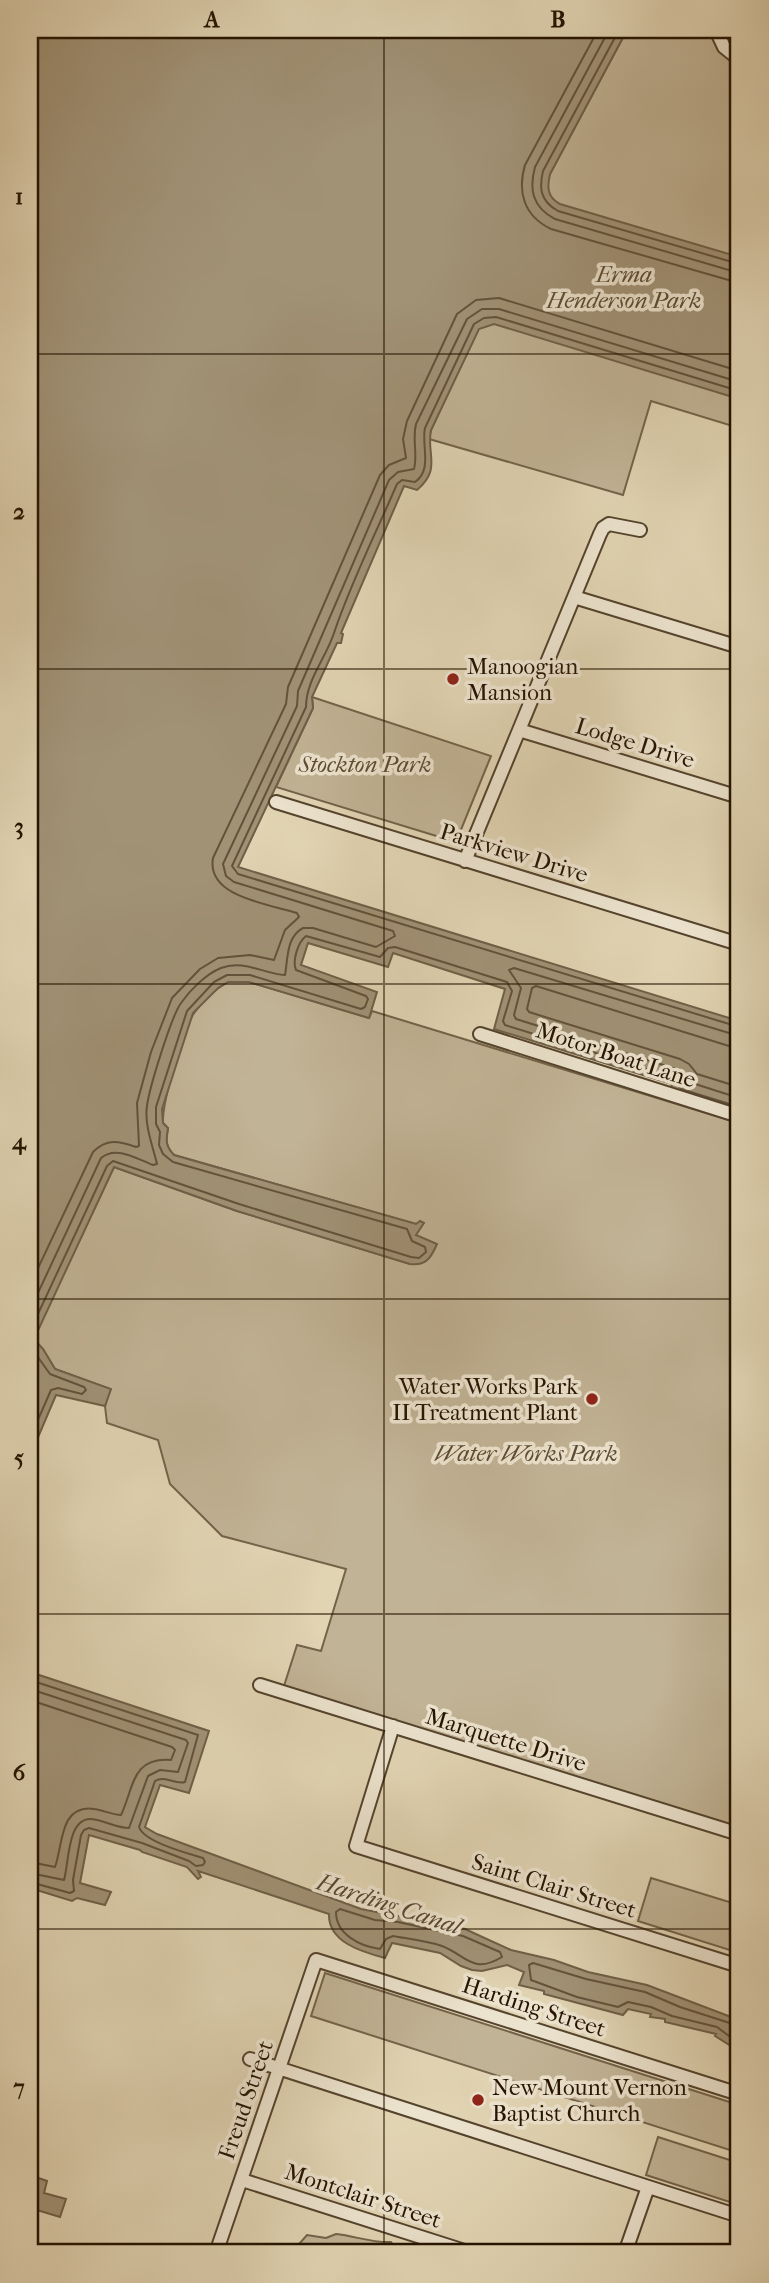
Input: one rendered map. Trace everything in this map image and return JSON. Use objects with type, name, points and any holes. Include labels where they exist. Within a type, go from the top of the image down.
[{"type":"street","points":[[716,30],[724,47],[739,59]]},
{"type":"street","points":[[465,861],[603,528],[616,524],[640,530]]},
{"type":"street","points":[[574,597],[739,647]]},
{"type":"street","name":"Lodge Drive","points":[[519,730],[739,797]]},
{"type":"street","name":"Parkview Drive","points":[[276,802],[739,944]]},
{"type":"street","name":"Motor Boat Lane","points":[[480,1034],[739,1116]]},
{"type":"street","name":"Marquette Drive","points":[[260,1685],[739,1835]]},
{"type":"street","name":"Saint Clair Street","points":[[393,1726],[356,1846],[739,1966]]},
{"type":"street","name":"Freud Street","points":[[216,2253],[316,1960]]},
{"type":"street","name":"Harding Street","points":[[316,1960],[739,2094]]},
{"type":"street","points":[[250,2059],[739,2216]]},
{"type":"street","name":"Montclair Street","points":[[242,2180],[471,2253]]},
{"type":"street","points":[[625,2253],[648,2187]]},
{"type":"green space","name":"Erma Henderson Park","points":[[627,30],[739,30],[739,428],[651,401],[623,495],[429,439],[550,174]]},
{"type":"green space","name":"Stockton Park","points":[[312,697],[491,756],[456,842],[276,787],[313,708]]},
{"type":"green space","name":"Water Works Park","points":[[228,982],[249,982],[369,1018],[372,1011],[739,1123],[739,1828],[284,1686],[297,1645],[321,1651],[346,1569],[222,1536],[170,1484],[158,1440],[107,1423],[105,1406],[110,1389],[55,1369],[43,1349],[33,1339],[114,1167],[237,1211],[410,1264],[416,1224],[174,1155],[169,1149],[168,1128],[163,1123],[179,1048],[195,1012],[214,991]]},
{"type":"green space","points":[[651,1878],[739,1905],[739,1953],[638,1921]]},
{"type":"green space","points":[[325,1973],[739,2105],[739,2153],[311,2016]]},
{"type":"green space","points":[[658,2137],[739,2163],[739,2205],[646,2175]]},
{"type":"green space","points":[[336,2234],[391,2242],[398,2253],[291,2253],[307,2235],[326,2238]]},
{"type":"water","points":[[30,30],[627,30],[550,174],[549,191],[560,204],[739,257],[739,399],[494,324],[479,329],[431,430],[432,461],[429,475],[417,490],[404,486],[341,633],[341,643],[337,643],[312,697],[313,708],[238,867],[739,1021],[739,1114],[670,1093],[672,1084],[494,1029],[505,989],[393,953],[388,967],[308,943],[301,965],[377,992],[369,1018],[249,982],[228,982],[218,988],[193,1013],[162,1109],[163,1123],[168,1128],[168,1146],[174,1155],[416,1224],[420,1221],[424,1223],[416,1235],[437,1244],[427,1260],[410,1264],[237,1211],[114,1167],[34,1339],[55,1369],[111,1389],[105,1406],[56,1395],[30,1456]]},
{"type":"water","points":[[30,1672],[209,1731],[189,1793],[160,1785],[145,1827],[157,1834],[361,1909],[465,1929],[511,1950],[554,1960],[588,1972],[647,1985],[739,2020],[739,2048],[731,2046],[715,2036],[716,2034],[665,2022],[665,2019],[650,2017],[651,2014],[628,2009],[623,2015],[544,1994],[544,1991],[519,1985],[524,1972],[507,1965],[482,1971],[472,1970],[440,1953],[392,1943],[385,1958],[366,1953],[340,1939],[330,1924],[329,1914],[198,1871],[201,1877],[198,1879],[187,1867],[89,1835],[80,1883],[111,1892],[105,1905],[77,1898],[72,1901],[30,1888]]},
{"type":"water","points":[[30,2175],[47,2181],[44,2193],[66,2199],[60,2217],[37,2210],[30,2231]]},
{"type":"place","name":"Manoogian Mansion","points":[[453,679]]},
{"type":"place","name":"Water Works Park II Treatment Plant","points":[[592,1399]]},
{"type":"place","name":"New Mount Vernon Baptist Church","points":[[478,2100]]},
{"type":"water label","name":"Harding Canal","points":[[389,1904]]}]
